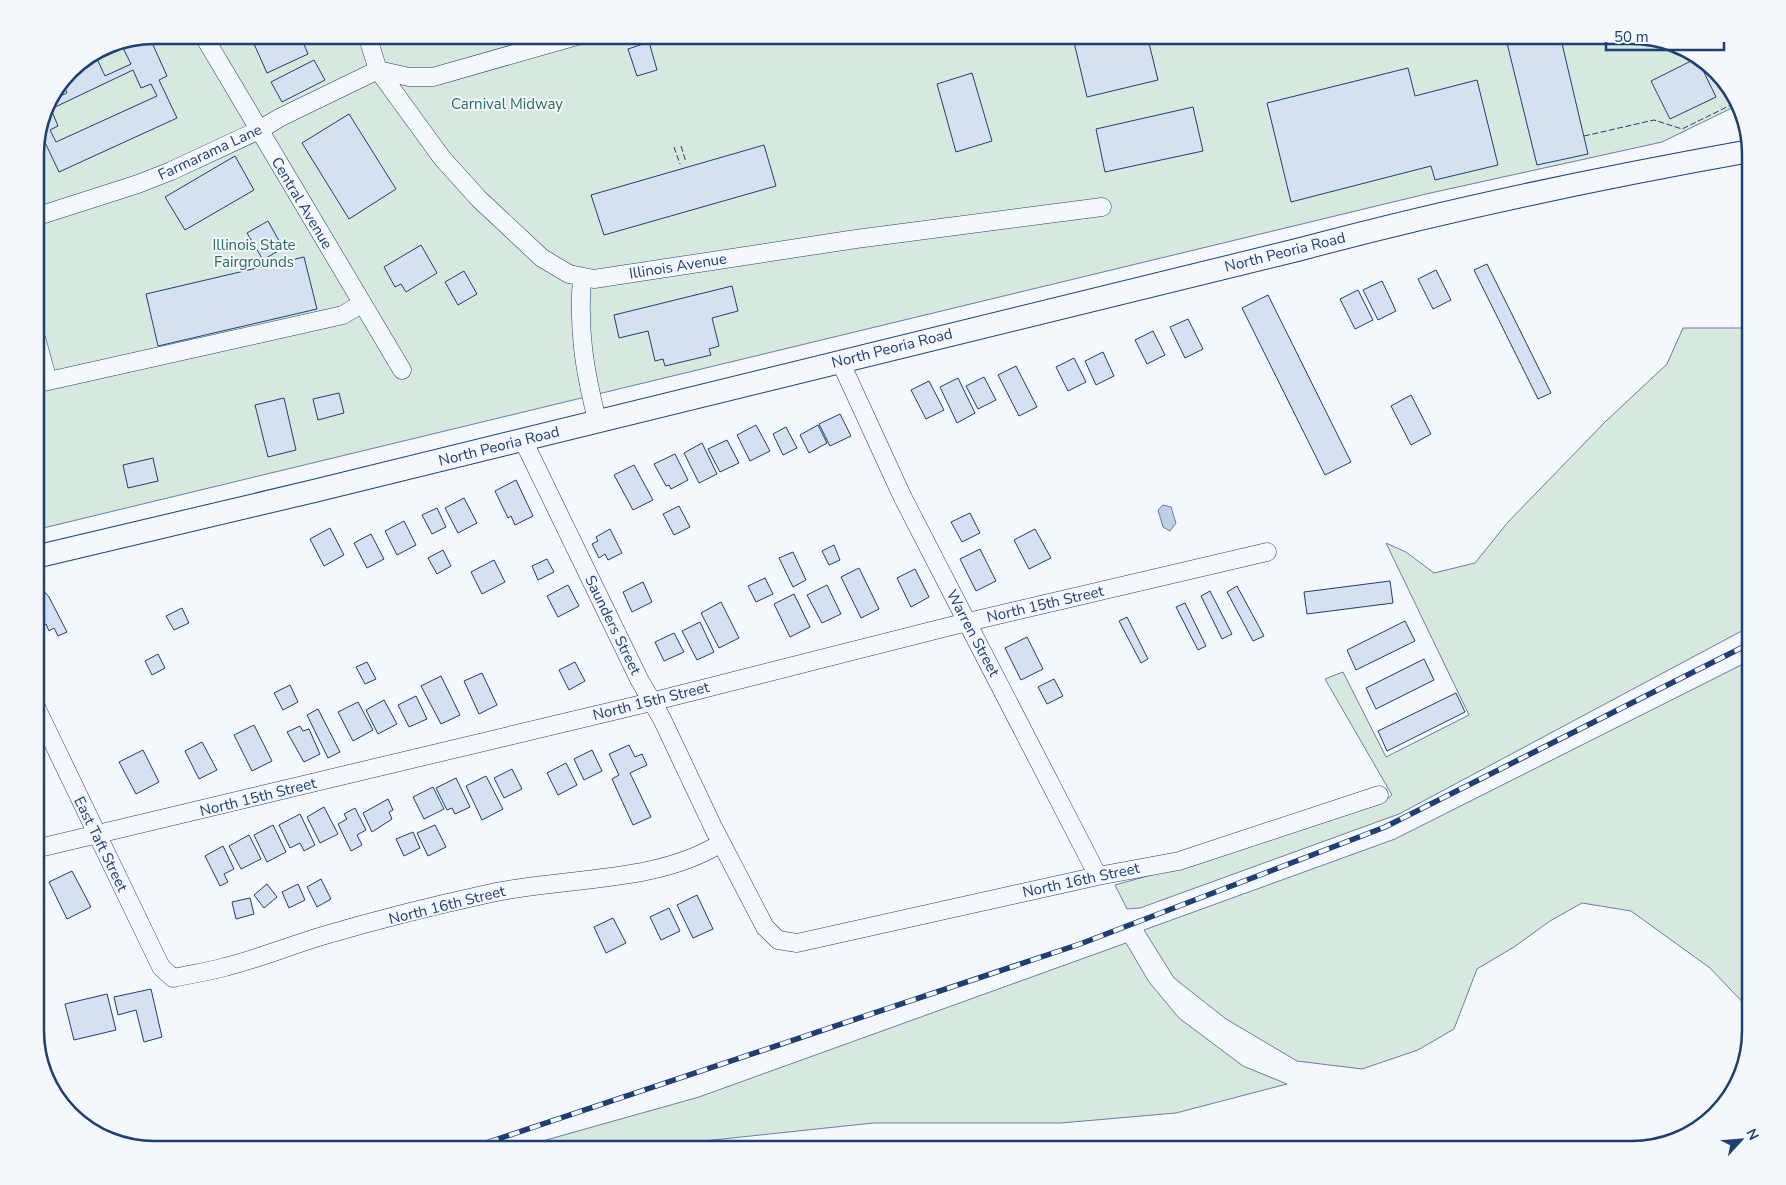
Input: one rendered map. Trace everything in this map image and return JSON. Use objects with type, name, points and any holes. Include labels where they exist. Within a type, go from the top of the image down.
[{"type":"main road","name":"North Peoria Road","points":[[44,555],[523,440],[597,420],[1292,251],[1454,209],[1624,173],[1742,152]]},
{"type":"street","name":"Central Avenue","points":[[208,44],[361,304],[402,370]]},
{"type":"street","name":"Illinois Avenue","points":[[370,44],[378,70],[442,158],[479,199],[522,242],[542,258],[569,274],[582,277],[594,279],[856,239],[1102,207]]},
{"type":"street","points":[[378,70],[409,78],[433,77],[548,44]]},
{"type":"street","name":"Farmarama Lane","points":[[44,213],[138,184],[258,130],[378,70]]},
{"type":"street","points":[[582,277],[579,314],[581,337],[587,380],[597,420]]},
{"type":"street","points":[[44,382],[343,315],[361,304]]},
{"type":"street","name":"Warren Street","points":[[840,361],[903,498],[960,610],[969,622],[1098,876]]},
{"type":"street","name":"Saunders Street","points":[[523,440],[651,702],[662,719],[721,843],[765,927],[778,940]]},
{"type":"street","name":"North 15th Street","points":[[44,847],[121,830],[651,702],[969,622],[1267,552]]},
{"type":"street","name":"East Taft Street","points":[[44,724],[161,967],[173,978]]},
{"type":"street","name":"North 16th Street","points":[[778,940],[797,943],[1098,876],[1179,861],[1378,795]]},
{"type":"street","name":"North 16th Street","points":[[173,978],[224,967],[323,936],[486,894],[523,886],[599,878],[679,863],[703,854],[721,843]]},
{"type":"green space","name":"Illinois State Fairgrounds","points":[[146,44],[1632,44],[1661,47],[1693,62],[1720,87],[1732,108],[1662,142],[1426,194],[44,528],[44,146],[47,125],[58,99],[76,76],[87,66],[105,55],[132,46]]},
{"type":"green space","points":[[1683,328],[1742,328],[1742,631],[1399,814],[1140,908],[1127,909],[1115,885],[1198,862],[1383,802],[1392,795],[1325,679],[1343,672],[1386,757],[1469,715],[1386,543],[1406,552],[1434,573],[1475,563],[1508,522],[1605,422],[1667,364]]},
{"type":"green space","points":[[1742,665],[1742,1002],[1710,968],[1631,911],[1582,903],[1550,921],[1514,947],[1477,969],[1454,1029],[1418,1050],[1362,1069],[1297,1061],[1226,1019],[1174,978],[1144,930],[1395,839]]},
{"type":"green space","points":[[1126,943],[1149,982],[1179,1018],[1243,1066],[1287,1084],[1176,1113],[1061,1123],[873,1123],[704,1141],[542,1141],[699,1097]]},
{"type":"water","points":[[1163,505],[1171,507],[1176,523],[1170,531],[1163,527],[1158,510]]},
{"type":"building","points":[[153,44],[167,76],[159,80],[177,118],[59,172],[45,142],[47,125],[52,112],[58,126],[50,130],[56,142],[157,96],[151,84],[141,88],[133,70],[54,108],[60,96],[67,93],[65,89],[76,76],[97,60],[105,76],[131,64],[123,48]]},
{"type":"building","points":[[254,44],[304,44],[308,54],[267,73]]},
{"type":"building","points":[[650,44],[657,70],[637,76],[628,49]]},
{"type":"building","points":[[1074,44],[1149,44],[1158,80],[1087,97]]},
{"type":"building","points":[[1507,44],[1562,44],[1588,154],[1537,165]]},
{"type":"building","points":[[314,60],[325,80],[282,102],[271,82]]},
{"type":"building","points":[[1691,61],[1702,69],[1716,97],[1670,119],[1651,81]]},
{"type":"building","points":[[1408,68],[1415,96],[1477,80],[1498,165],[1435,180],[1431,166],[1291,202],[1267,103]]},
{"type":"building","points":[[972,73],[992,141],[956,152],[937,84]]},
{"type":"building","points":[[1193,107],[1203,151],[1105,172],[1096,129]]},
{"type":"building","points":[[349,114],[396,189],[349,219],[302,143]]},
{"type":"building","points":[[764,145],[776,186],[604,235],[591,195]]},
{"type":"building","points":[[235,156],[254,190],[185,230],[165,197]]},
{"type":"building","points":[[268,221],[283,248],[263,260],[247,233]]},
{"type":"building","points":[[421,245],[437,273],[406,292],[401,284],[395,287],[384,267]]},
{"type":"building","points":[[304,257],[317,309],[158,346],[146,294]]},
{"type":"building","points":[[1487,264],[1551,393],[1538,399],[1474,270]]},
{"type":"building","points":[[1436,270],[1451,300],[1433,309],[1418,279]]},
{"type":"building","points":[[464,271],[477,294],[458,305],[445,282]]},
{"type":"building","points":[[1382,281],[1396,311],[1378,320],[1363,290]]},
{"type":"building","points":[[732,286],[738,311],[712,318],[719,346],[709,349],[711,355],[665,366],[663,359],[655,361],[648,331],[619,338],[614,315]]},
{"type":"building","points":[[1358,290],[1373,320],[1355,329],[1340,299]]},
{"type":"building","points":[[1268,295],[1351,462],[1325,475],[1242,308]]},
{"type":"building","points":[[1188,319],[1203,349],[1185,358],[1170,327]]},
{"type":"building","points":[[1153,331],[1165,355],[1147,364],[1135,340]]},
{"type":"building","points":[[1103,352],[1114,376],[1096,385],[1085,361]]},
{"type":"building","points":[[1074,358],[1086,382],[1068,391],[1056,367]]},
{"type":"building","points":[[1016,366],[1037,407],[1019,416],[998,375]]},
{"type":"building","points":[[984,377],[996,400],[978,409],[966,386]]},
{"type":"building","points":[[958,378],[975,413],[957,423],[940,387]]},
{"type":"building","points":[[929,381],[944,410],[926,419],[911,390]]},
{"type":"building","points":[[339,393],[344,413],[318,420],[313,399]]},
{"type":"building","points":[[1411,395],[1431,434],[1411,445],[1391,406]]},
{"type":"building","points":[[284,398],[296,450],[268,457],[255,405]]},
{"type":"building","points":[[840,414],[851,436],[830,446],[819,424]]},
{"type":"building","points":[[756,425],[770,451],[750,461],[737,435]]},
{"type":"building","points":[[818,425],[827,443],[809,453],[800,435]]},
{"type":"building","points":[[786,427],[797,448],[783,455],[773,434]]},
{"type":"building","points":[[727,440],[739,463],[720,472],[708,449]]},
{"type":"building","points":[[702,443],[717,474],[699,483],[684,453]]},
{"type":"building","points":[[675,454],[688,480],[671,489],[669,485],[666,486],[654,464]]},
{"type":"building","points":[[153,458],[158,481],[128,488],[123,465]]},
{"type":"building","points":[[634,465],[653,500],[633,510],[614,475]]},
{"type":"building","points":[[516,480],[533,516],[515,525],[511,516],[508,518],[495,491]]},
{"type":"building","points":[[464,498],[477,523],[458,533],[445,508]]},
{"type":"building","points":[[679,506],[690,527],[674,535],[663,514]]},
{"type":"building","points":[[437,508],[446,527],[432,534],[422,515]]},
{"type":"building","points":[[970,513],[980,533],[962,542],[951,522]]},
{"type":"building","points":[[404,521],[416,545],[397,555],[385,531]]},
{"type":"building","points":[[330,528],[344,555],[324,566],[310,539]]},
{"type":"building","points":[[610,529],[622,553],[608,560],[605,554],[599,558],[592,544],[598,541],[596,537]]},
{"type":"building","points":[[1035,529],[1051,558],[1029,569],[1014,540]]},
{"type":"building","points":[[371,534],[384,559],[367,568],[354,543]]},
{"type":"building","points":[[834,545],[840,560],[829,565],[822,551]]},
{"type":"building","points":[[980,549],[996,581],[976,591],[960,559]]},
{"type":"building","points":[[443,550],[451,566],[437,574],[428,558]]},
{"type":"building","points":[[793,552],[806,580],[793,587],[779,558]]},
{"type":"building","points":[[547,559],[554,572],[538,580],[532,566]]},
{"type":"building","points":[[494,560],[505,582],[482,594],[471,572]]},
{"type":"building","points":[[859,568],[879,609],[861,618],[841,577]]},
{"type":"building","points":[[915,569],[929,597],[911,607],[897,578]]},
{"type":"building","points":[[765,578],[773,594],[756,602],[748,586]]},
{"type":"building","points":[[1390,581],[1393,603],[1307,614],[1304,592]]},
{"type":"building","points":[[643,582],[652,602],[632,612],[623,592]]},
{"type":"building","points":[[568,585],[579,606],[558,617],[547,596]]},
{"type":"building","points":[[827,585],[841,614],[822,623],[807,595]]},
{"type":"building","points":[[1237,586],[1264,636],[1253,641],[1227,592]]},
{"type":"building","points":[[44,591],[49,597],[67,632],[58,636],[54,628],[49,631],[46,624],[44,625]]},
{"type":"building","points":[[1210,591],[1232,634],[1222,639],[1201,596]]},
{"type":"building","points":[[794,594],[810,627],[790,637],[774,604]]},
{"type":"building","points":[[721,602],[739,638],[719,648],[701,613]]},
{"type":"building","points":[[1185,603],[1206,646],[1198,650],[1176,607]]},
{"type":"building","points":[[182,608],[189,623],[174,630],[166,616]]},
{"type":"building","points":[[1127,617],[1148,659],[1141,663],[1119,621]]},
{"type":"building","points":[[1405,621],[1415,641],[1356,670],[1347,650]]},
{"type":"building","points":[[700,622],[714,652],[697,660],[682,631]]},
{"type":"building","points":[[674,633],[684,652],[664,661],[655,642]]},
{"type":"building","points":[[1027,637],[1043,669],[1021,680],[1005,648]]},
{"type":"building","points":[[158,654],[165,668],[152,675],[145,661]]},
{"type":"building","points":[[1424,659],[1434,680],[1376,709],[1366,688]]},
{"type":"building","points":[[367,662],[376,679],[365,684],[356,667]]},
{"type":"building","points":[[575,662],[585,681],[569,690],[559,670]]},
{"type":"building","points":[[482,673],[497,705],[479,714],[464,681]]},
{"type":"building","points":[[441,676],[460,715],[441,724],[421,686]]},
{"type":"building","points":[[1054,679],[1063,696],[1047,704],[1038,687]]},
{"type":"building","points":[[290,685],[298,702],[283,710],[274,693]]},
{"type":"building","points":[[1456,693],[1465,712],[1387,751],[1378,731]]},
{"type":"building","points":[[416,696],[427,719],[409,727],[398,705]]},
{"type":"building","points":[[384,700],[397,724],[378,734],[366,710]]},
{"type":"building","points":[[358,702],[373,730],[353,741],[338,712]]},
{"type":"building","points":[[318,709],[340,752],[328,758],[307,715]]},
{"type":"building","points":[[254,725],[272,761],[252,771],[234,735]]},
{"type":"building","points":[[300,726],[303,731],[309,729],[320,754],[304,762],[287,732]]},
{"type":"building","points":[[202,742],[217,770],[199,779],[185,751]]},
{"type":"building","points":[[629,745],[635,757],[642,754],[647,765],[630,773],[651,817],[633,825],[612,779],[619,775],[609,754]]},
{"type":"building","points":[[143,750],[159,782],[136,794],[119,762]]},
{"type":"building","points":[[592,750],[602,771],[584,780],[574,759]]},
{"type":"building","points":[[566,763],[577,785],[558,795],[547,773]]},
{"type":"building","points":[[512,769],[522,789],[504,798],[494,778]]},
{"type":"building","points":[[486,776],[503,809],[482,820],[466,786]]},
{"type":"building","points":[[456,778],[470,807],[455,814],[452,808],[447,810],[436,788]]},
{"type":"building","points":[[433,787],[444,809],[424,819],[413,797]]},
{"type":"building","points":[[388,799],[393,810],[389,812],[392,819],[372,832],[363,813]]},
{"type":"building","points":[[324,807],[338,834],[320,843],[307,817]]},
{"type":"building","points":[[355,808],[366,830],[357,835],[362,845],[351,851],[338,824],[347,819],[344,814]]},
{"type":"building","points":[[300,814],[315,845],[304,851],[300,843],[290,848],[279,825]]},
{"type":"building","points":[[273,825],[286,852],[267,862],[254,835]]},
{"type":"building","points":[[435,825],[446,847],[428,856],[417,833]]},
{"type":"building","points":[[413,832],[420,848],[404,856],[396,839]]},
{"type":"building","points":[[249,835],[261,859],[241,869],[229,846]]},
{"type":"building","points":[[223,846],[234,869],[224,874],[228,882],[220,886],[205,856]]},
{"type":"building","points":[[72,871],[91,907],[67,919],[49,882]]},
{"type":"building","points":[[321,879],[331,899],[317,907],[307,887]]},
{"type":"building","points":[[267,884],[277,897],[264,908],[254,895]]},
{"type":"building","points":[[298,884],[305,900],[289,908],[282,892]]},
{"type":"building","points":[[697,895],[713,929],[693,938],[677,905]]},
{"type":"building","points":[[250,898],[254,914],[236,919],[232,902]]},
{"type":"building","points":[[669,908],[680,931],[661,940],[650,917]]},
{"type":"building","points":[[613,918],[626,943],[606,953],[594,927]]},
{"type":"building","points":[[151,989],[162,1037],[144,1042],[136,1010],[118,1015],[114,997]]},
{"type":"building","points":[[107,994],[116,1030],[74,1040],[65,1004]]},
{"type":"railway","points":[[492,1141],[1080,944],[1385,827],[1742,648]]},
{"type":"fence","points":[[1584,136],[1654,120],[1682,129],[1731,105]]},
{"type":"fence","points":[[681,146],[686,162]]},
{"type":"fence","points":[[674,147],[680,164]]},
{"type":"park label","name":"Carnival Midway","points":[[507,104]]}]
